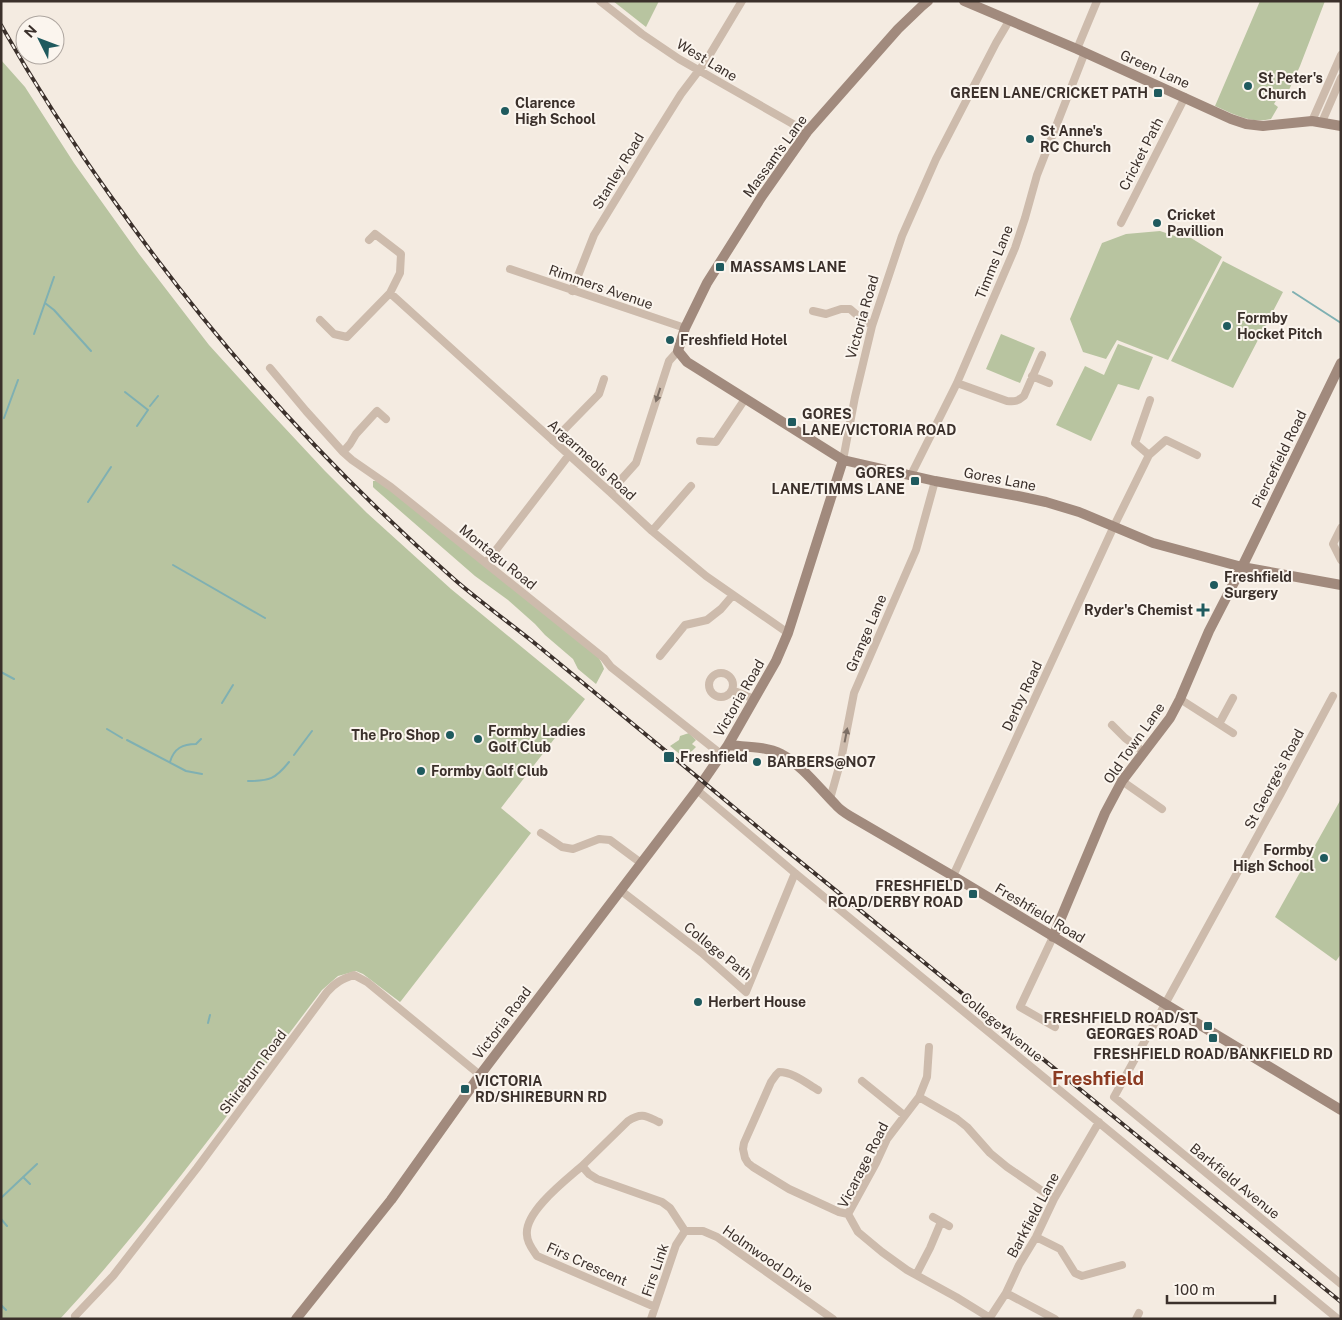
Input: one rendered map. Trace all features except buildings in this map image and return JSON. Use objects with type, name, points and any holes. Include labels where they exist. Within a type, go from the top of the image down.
[{"type":"street","name":"West Lane","points":[[600,1],[642,34],[679,59],[807,132]]},
{"type":"street","name":"Stanley Road","points":[[572,291],[594,235],[658,130],[681,94],[706,61],[742,1]]},
{"type":"street","name":"Massam's Lane","points":[[678,351],[685,328],[707,283],[762,196],[807,132],[898,29],[928,1]]},
{"type":"street","name":"Green Lane","points":[[964,1],[1081,50],[1231,119],[1246,124],[1263,126],[1317,122],[1341,126]]},
{"type":"street","name":"Timms Lane","points":[[910,476],[957,382],[1015,248],[1037,175],[1097,1]]},
{"type":"street","name":"Victoria Road","points":[[296,1319],[391,1200],[480,1075],[697,790],[728,745],[776,661],[788,633],[843,460],[872,325],[902,236],[932,168],[1009,21]]},
{"type":"street","points":[[1317,122],[1341,55]]},
{"type":"street","points":[[1317,122],[1341,78]]},
{"type":"street","name":"Cricket Path","points":[[1121,223],[1185,97]]},
{"type":"street","points":[[320,320],[334,334],[347,336],[390,293],[400,273],[401,254],[374,234],[369,240]]},
{"type":"street","name":"Rimmers Avenue","points":[[510,269],[685,328]]},
{"type":"street","name":"Argarmeols Road","points":[[390,293],[652,531],[700,571],[788,633]]},
{"type":"street","points":[[814,311],[826,314],[841,309],[850,309],[865,322],[872,325]]},
{"type":"street","points":[[610,492],[636,463],[669,361],[678,351]]},
{"type":"street","name":"Gores Lane","points":[[678,351],[687,362],[843,460],[934,481],[1046,502],[1079,512],[1153,543],[1242,567],[1340,583]]},
{"type":"street","points":[[957,382],[1014,402],[1024,396],[1042,355]]},
{"type":"street","name":"Piercefield Road","points":[[1242,567],[1341,364]]},
{"type":"street","name":"Montagu Road","points":[[270,368],[343,452],[359,466],[391,487],[722,754]]},
{"type":"street","points":[[1032,376],[1049,383]]},
{"type":"street","points":[[553,441],[599,394],[604,379]]},
{"type":"street","points":[[700,440],[716,442],[745,399]]},
{"type":"street","points":[[1150,400],[1135,443],[1149,455],[1166,440],[1198,455]]},
{"type":"street","points":[[343,452],[376,407],[386,419]]},
{"type":"street","points":[[486,563],[568,455]]},
{"type":"street","name":"Derby Road","points":[[953,876],[1114,526],[1149,455]]},
{"type":"street","name":"Grange Lane","points":[[830,799],[841,760],[854,693],[916,550],[934,481]]},
{"type":"street","points":[[652,531],[691,486]]},
{"type":"street","points":[[1341,528],[1333,544],[1341,560]]},
{"type":"street","name":"Old Town Lane","points":[[1053,937],[1105,813],[1122,781],[1170,718],[1209,631],[1242,567]]},
{"type":"street","points":[[660,656],[685,625],[707,620],[722,609],[733,595]]},
{"type":"street","points":[[732,690],[754,699]]},
{"type":"street","name":"St George's Road","points":[[1165,1004],[1333,696]]},
{"type":"street","points":[[1219,724],[1233,698]]},
{"type":"street","points":[[1180,699],[1233,733]]},
{"type":"street","points":[[1112,725],[1125,738],[1144,752]]},
{"type":"street","name":"Freshfield Road","points":[[728,745],[758,748],[780,753],[814,782],[836,806],[850,816],[1341,1110]]},
{"type":"street","points":[[1122,781],[1162,809]]},
{"type":"street","name":"College Avenue","points":[[697,790],[794,873],[1338,1319]]},
{"type":"street","points":[[541,833],[562,847],[573,849],[599,839],[610,840],[641,863]]},
{"type":"street","name":"College Path","points":[[620,890],[702,953],[746,992],[794,873]]},
{"type":"street","points":[[1053,937],[1020,1006],[1056,1027]]},
{"type":"street","name":"Shireburn Road","points":[[76,1316],[113,1276],[197,1168],[327,992],[340,980],[354,976],[367,982],[480,1075]]},
{"type":"street","name":"Barkfield Avenue","points":[[1165,1004],[1114,1097],[1341,1284]]},
{"type":"street","points":[[928,1047],[927,1077],[919,1097],[957,1119],[967,1127],[990,1153],[1054,1199]]},
{"type":"street","points":[[818,1090],[786,1072],[779,1072],[771,1082],[749,1131],[744,1143],[743,1153],[748,1164],[782,1185],[825,1206],[848,1214]]},
{"type":"street","points":[[862,1081],[904,1115]]},
{"type":"street","name":"Vicarage Road","points":[[919,1097],[887,1139],[848,1214],[858,1232],[882,1252],[907,1270],[989,1318]]},
{"type":"street","name":"Firs Crescent","points":[[655,1308],[537,1256],[526,1234],[530,1219],[538,1208],[628,1121],[636,1116],[645,1115],[659,1122]]},
{"type":"street","name":"Barkfield Lane","points":[[989,1318],[1006,1293],[1054,1199],[1099,1122]]},
{"type":"street","points":[[582,1166],[597,1179],[662,1202],[670,1208],[685,1231]]},
{"type":"street","points":[[933,1216],[949,1226]]},
{"type":"street","points":[[916,1275],[941,1222]]},
{"type":"street","name":"Firs Link","points":[[651,1319],[676,1245],[685,1231]]},
{"type":"street","name":"Holmwood Drive","points":[[685,1231],[703,1231],[718,1237],[833,1319]]},
{"type":"street","points":[[1036,1237],[1060,1250],[1075,1274],[1082,1276],[1122,1265]]},
{"type":"street","points":[[1006,1293],[1055,1319]]},
{"type":"green space","points":[[613,1],[659,1],[646,27]]},
{"type":"green space","points":[[1260,1],[1325,1],[1289,90],[1283,89],[1274,104],[1278,107],[1271,119],[1256,120],[1242,117],[1215,106]]},
{"type":"green space","name":"Formby Golf Club","points":[[1,60],[25,87],[74,163],[139,254],[209,345],[269,411],[367,513],[451,589],[585,699],[501,808],[531,833],[401,1001],[356,971],[338,976],[322,990],[162,1199],[60,1319],[1,1319]]},
{"type":"green space","points":[[1160,231],[1175,236],[1191,238],[1222,257],[1168,360],[1117,340],[1106,359],[1083,352],[1070,319],[1102,243],[1126,234]]},
{"type":"green space","name":"Formby Hocket Pitch","points":[[1223,261],[1283,292],[1233,388],[1171,361]]},
{"type":"green space","points":[[1001,334],[1035,348],[1020,383],[986,369]]},
{"type":"green space","points":[[1118,344],[1153,357],[1139,390],[1118,384],[1091,441],[1056,425],[1085,366],[1104,375]]},
{"type":"green space","points":[[373,481],[380,481],[596,651],[604,669],[596,684],[578,669],[573,659],[508,600],[475,576],[375,489]]},
{"type":"green space","points":[[689,733],[696,740],[692,744],[696,747],[682,756],[670,746],[679,740],[680,736]]},
{"type":"green space","name":"Formby High School","points":[[1341,799],[1341,954],[1336,961],[1275,917]]},
{"type":"waterway","points":[[34,334],[54,277]]},
{"type":"waterway","points":[[1293,292],[1341,323]]},
{"type":"waterway","points":[[45,303],[54,310],[91,351]]},
{"type":"waterway","points":[[4,418],[18,380]]},
{"type":"waterway","points":[[125,392],[148,410],[137,426]]},
{"type":"waterway","points":[[150,406],[158,396]]},
{"type":"waterway","points":[[88,502],[111,467]]},
{"type":"waterway","points":[[173,565],[265,618]]},
{"type":"waterway","points":[[1,672],[14,679]]},
{"type":"waterway","points":[[222,703],[233,685]]},
{"type":"waterway","points":[[107,729],[122,738]]},
{"type":"waterway","points":[[294,755],[312,731]]},
{"type":"waterway","points":[[170,762],[177,750],[187,745],[196,744],[201,739]]},
{"type":"waterway","points":[[127,740],[186,771],[202,774]]},
{"type":"waterway","points":[[248,781],[272,778],[289,762]]},
{"type":"waterway","points":[[208,1023],[210,1015]]},
{"type":"waterway","points":[[1,1198],[37,1164]]},
{"type":"waterway","points":[[23,1177],[30,1184]]},
{"type":"waterway","points":[[1,1219],[7,1226]]},
{"type":"waterway","points":[[1,1305],[6,1310]]},
{"type":"railway","points":[[1,25],[83,156],[189,301],[272,399],[407,537],[455,580],[1341,1302]]},
{"type":"place","name":"St Peter's Church","points":[[1248,86]]},
{"type":"place","name":"GREEN LANE/CRICKET PATH","points":[[1158,93]]},
{"type":"place","name":"Clarence High School","points":[[505,111]]},
{"type":"place","name":"St Anne's RC Church","points":[[1030,139]]},
{"type":"place","name":"Cricket Pavillion","points":[[1157,223]]},
{"type":"place","name":"MASSAMS LANE","points":[[720,267]]},
{"type":"place","name":"Formby Hocket Pitch","points":[[1227,326]]},
{"type":"place","name":"Freshfield Hotel","points":[[670,340]]},
{"type":"place","name":"GORES LANE/VICTORIA ROAD","points":[[792,422]]},
{"type":"place","name":"GORES LANE/TIMMS LANE","points":[[915,481]]},
{"type":"place","name":"Freshfield Surgery","points":[[1214,585]]},
{"type":"place","name":"Ryder's Chemist","points":[[1203,610]]},
{"type":"place","name":"The Pro Shop","points":[[450,735]]},
{"type":"place","name":"Formby Ladies Golf Club","points":[[478,739]]},
{"type":"place","name":"Freshfield","points":[[669,757]]},
{"type":"place","name":"BARBERS@NO7","points":[[757,762]]},
{"type":"place","name":"Formby Golf Club","points":[[421,771]]},
{"type":"place","name":"Formby High School","points":[[1324,858]]},
{"type":"place","name":"FRESHFIELD ROAD/DERBY ROAD","points":[[973,894]]},
{"type":"place","name":"Herbert House","points":[[698,1002]]},
{"type":"place","name":"FRESHFIELD ROAD/ST GEORGES ROAD","points":[[1208,1026]]},
{"type":"place","name":"FRESHFIELD ROAD/BANKFIELD RD","points":[[1213,1038]]},
{"type":"place","name":"VICTORIA RD/SHIREBURN RD","points":[[465,1089]]},
{"type":"district","name":"Freshfield","points":[[1098,1078]]}]
